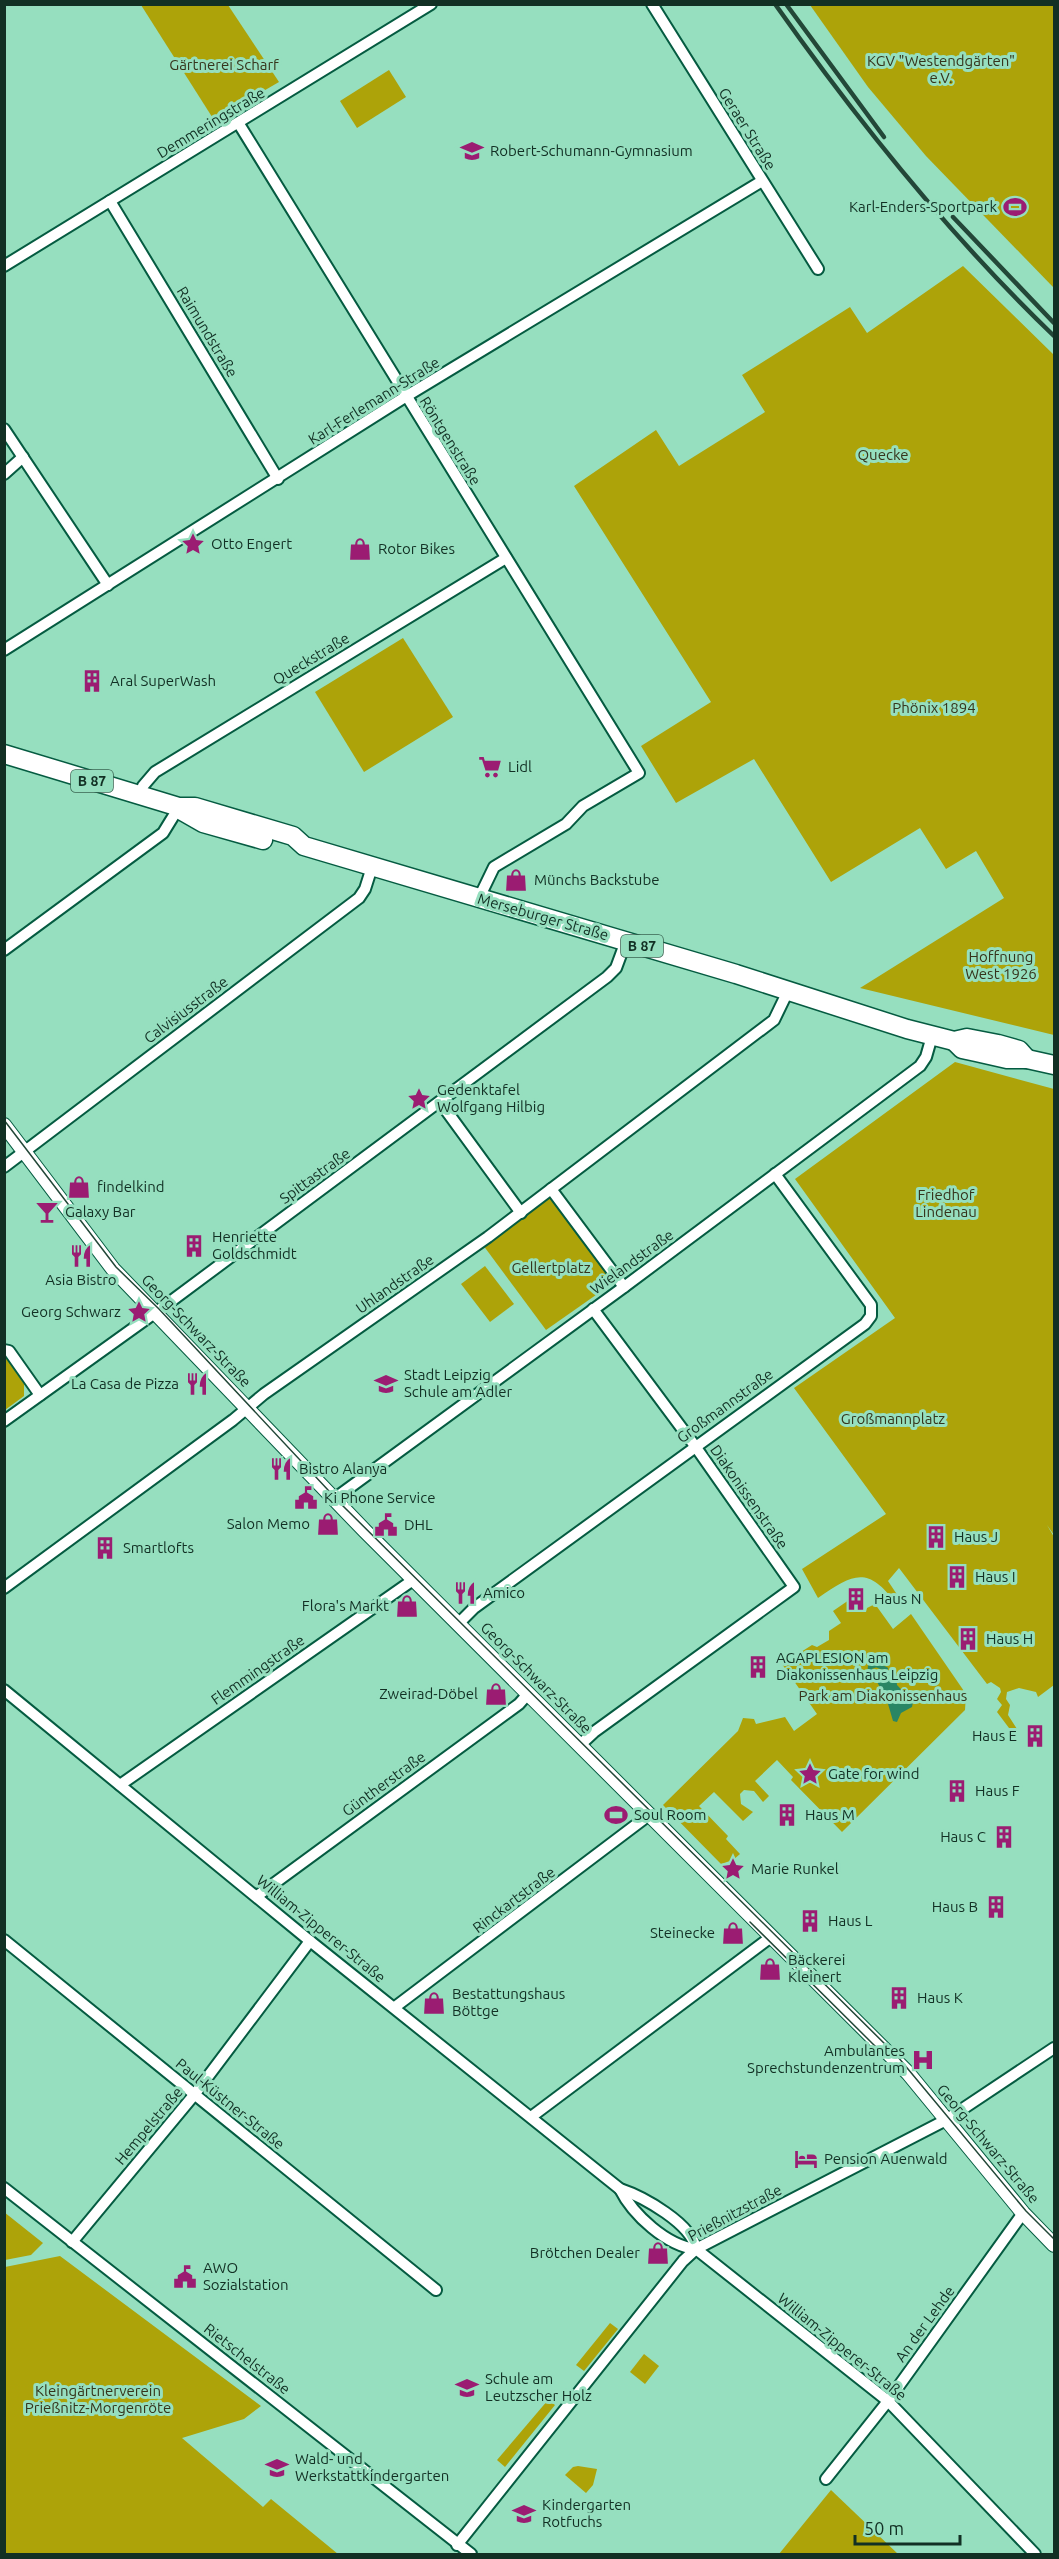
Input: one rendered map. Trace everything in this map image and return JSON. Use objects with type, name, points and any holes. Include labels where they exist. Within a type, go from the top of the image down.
[{"type":"main road","name":"Merseburger Straße","points":[[4,754],[179,807],[184,814],[221,829],[292,847],[304,846],[626,941],[932,1036],[954,1041],[967,1038],[978,1039],[1019,1050],[1027,1059],[1054,1065]]},
{"type":"street","name":"Demmeringstraße","points":[[4,266],[239,124],[431,4]]},
{"type":"street","name":"Geraer Straße","points":[[652,4],[818,269]]},
{"type":"street","name":"Röntgenstraße","points":[[239,124],[405,397],[639,773],[583,806],[566,824],[494,867],[479,898]]},
{"type":"street","name":"Karl-Ferlemann-Straße","points":[[4,650],[405,397],[762,181]]},
{"type":"street","name":"Raimundstraße","points":[[110,201],[278,479]]},
{"type":"street","points":[[4,429],[108,585]]},
{"type":"street","points":[[4,474],[24,457]]},
{"type":"street","name":"Queckstraße","points":[[140,795],[143,786],[155,772],[506,558]]},
{"type":"street","points":[[4,950],[163,833],[179,807]]},
{"type":"street","name":"Calvisiusstraße","points":[[4,1167],[359,898],[365,889],[372,867]]},
{"type":"street","name":"Spittastraße","points":[[4,1420],[155,1312],[608,977],[616,968],[626,941]]},
{"type":"street","name":"Uhlandstraße","points":[[4,1587],[247,1408],[521,1213],[774,1020],[788,991]]},
{"type":"street","name":"Wielandstraße","points":[[333,1499],[624,1287],[920,1066],[926,1058],[932,1036]]},
{"type":"street","points":[[440,1102],[521,1213]]},
{"type":"street","name":"Georg-Schwarz-Straße","points":[[4,1125],[113,1269],[413,1580],[908,2073],[1023,2213],[1054,2245]]},
{"type":"street","name":"Großmannstraße","points":[[458,1624],[474,1608],[865,1324],[871,1316],[871,1305],[775,1174]]},
{"type":"street","points":[[551,1189],[624,1287]]},
{"type":"street","name":"Diakonissenstraße","points":[[580,1745],[594,1732],[794,1587],[695,1446],[593,1309]]},
{"type":"street","points":[[4,1350],[9,1351],[40,1395]]},
{"type":"street","name":"Flemmingstraße","points":[[120,1785],[413,1580]]},
{"type":"street","name":"William-Zipperer-Straße","points":[[4,1690],[310,1941],[620,2189],[650,2202],[667,2214],[688,2232],[695,2241],[696,2249]]},
{"type":"street","name":"Güntherstraße","points":[[257,1896],[519,1704],[527,1695]]},
{"type":"street","name":"Rinckartstraße","points":[[395,2007],[649,1815]]},
{"type":"street","points":[[531,2117],[771,1937]]},
{"type":"street","name":"Paul-Küstner-Straße","points":[[4,1940],[436,2290]]},
{"type":"street","name":"Hempelstraße","points":[[72,2242],[194,2095],[310,1941]]},
{"type":"street","name":"Prießnitzstraße","points":[[457,2546],[683,2261],[696,2249],[946,2120],[1054,2048]]},
{"type":"street","name":"Rietschelstraße","points":[[4,2188],[457,2546],[471,2554]]},
{"type":"street","name":"William-Zipperer-Straße","points":[[620,2189],[632,2206],[655,2228],[679,2245],[696,2249],[888,2401],[1035,2554]]},
{"type":"street","name":"An der Lehde","points":[[826,2479],[888,2401],[1023,2213]]},
{"type":"green space","name":"Gärtnerei Scharf","points":[[141,5],[228,5],[279,82],[214,120]]},
{"type":"green space","name":"KGV \"Westendgärten\" e.V.","points":[[810,5],[1054,5],[1054,288],[926,156],[868,87]]},
{"type":"green space","points":[[389,70],[406,97],[357,128],[340,101]]},
{"type":"green space","points":[[963,266],[1054,355],[1054,1035],[860,988],[1004,898],[976,851],[946,869],[920,828],[831,882],[754,759],[676,803],[641,746],[711,702],[574,486],[656,430],[679,466],[765,412],[742,375],[850,307],[867,333]]},
{"type":"green space","points":[[403,638],[453,717],[364,772],[315,692]]},
{"type":"green space","points":[[955,1062],[1054,1089],[1054,1535],[1047,1525],[1054,1537],[1054,1685],[1038,1697],[1036,1692],[1019,1688],[1007,1692],[1006,1699],[1010,1705],[1008,1715],[1017,1729],[1012,1732],[997,1712],[1002,1705],[997,1699],[1001,1692],[1000,1688],[991,1682],[987,1684],[899,1568],[888,1581],[902,1602],[896,1604],[877,1583],[860,1577],[841,1583],[818,1598],[802,1569],[886,1514],[794,1388],[895,1318],[795,1179]]},
{"type":"green space","name":"Gellertplatz","points":[[549,1196],[613,1283],[546,1330],[483,1245]]},
{"type":"green space","points":[[485,1266],[514,1304],[490,1322],[461,1284]]},
{"type":"green space","points":[[4,1355],[24,1384],[24,1396],[5,1410]]},
{"type":"green space","name":"Park am Diakonissenhaus","points":[[849,1600],[857,1607],[857,1611],[866,1612],[867,1608],[875,1604],[893,1629],[911,1614],[966,1694],[965,1710],[842,1832],[791,1780],[793,1777],[777,1760],[755,1781],[769,1796],[763,1802],[754,1791],[744,1790],[740,1794],[741,1804],[753,1812],[743,1821],[714,1792],[699,1806],[728,1836],[726,1839],[740,1854],[733,1860],[721,1864],[663,1805],[738,1731],[743,1718],[754,1719],[756,1724],[785,1717],[794,1731],[817,1714],[782,1664],[812,1645],[817,1647],[829,1640],[829,1631],[841,1623],[833,1611]]},
{"type":"green space","points":[[4,2212],[43,2243],[31,2255],[5,2260]]},
{"type":"green space","name":"Kleingärtnerverein Prießnitz-Morgenröte","points":[[60,2256],[261,2406],[244,2419],[182,2438],[263,2507],[271,2499],[338,2554],[5,2554],[5,2267]]},
{"type":"green space","points":[[610,2323],[618,2329],[584,2371],[576,2365]]},
{"type":"green space","points":[[644,2354],[659,2366],[645,2384],[630,2372]]},
{"type":"green space","points":[[548,2400],[555,2405],[505,2467],[497,2460]]},
{"type":"green space","points":[[573,2467],[597,2469],[593,2485],[586,2493],[565,2475]]},
{"type":"green space","points":[[831,2490],[898,2554],[779,2554]]},
{"type":"shaded area","points":[[886,1669],[896,1674],[897,1685],[913,1702],[912,1707],[901,1713],[897,1722],[893,1721],[886,1697],[877,1682],[878,1678],[884,1676]]},
{"type":"waterway","points":[[852,1679],[870,1671],[870,1667],[876,1665],[886,1669]]},
{"type":"tram line","points":[[4,1120],[116,1267],[159,1309],[342,1505],[898,2057],[1026,2211],[1054,2239]]},
{"type":"tram line","points":[[750,1922],[876,2047]]},
{"type":"railway","points":[[775,4],[839,92],[907,177],[978,258],[1054,336]]},
{"type":"railway","points":[[786,4],[884,137]]},
{"type":"railway","points":[[953,217],[1054,323]]},
{"type":"place","name":"Robert-Schumann-Gymnasium","points":[[472,151]]},
{"type":"place","name":"Karl-Enders-Sportpark","points":[[1015,207]]},
{"type":"place","name":"Otto Engert","points":[[193,544]]},
{"type":"place","name":"Rotor Bikes","points":[[360,549]]},
{"type":"place","name":"Aral SuperWash","points":[[92,681]]},
{"type":"place","name":"Lidl","points":[[490,767]]},
{"type":"place","name":"Münchs Backstube","points":[[516,880]]},
{"type":"place","name":"Gedenktafel Wolfgang Hilbig","points":[[419,1099]]},
{"type":"place","name":"findelkind","points":[[79,1187]]},
{"type":"place","name":"Galaxy Bar","points":[[47,1212]]},
{"type":"place","name":"Henriette Goldschmidt","points":[[194,1246]]},
{"type":"place","name":"Asia Bistro","points":[[81,1256]]},
{"type":"place","name":"Georg Schwarz","points":[[139,1312]]},
{"type":"place","name":"La Casa de Pizza","points":[[197,1384]]},
{"type":"place","name":"Stadt Leipzig Schule am Adler","points":[[386,1384]]},
{"type":"place","name":"Bistro Alanya","points":[[281,1469]]},
{"type":"place","name":"Ki Phone Service","points":[[306,1498]]},
{"type":"place","name":"Salon Memo","points":[[328,1524]]},
{"type":"place","name":"DHL","points":[[386,1525]]},
{"type":"place","name":"Haus J","points":[[936,1537]]},
{"type":"place","name":"Smartlofts","points":[[105,1548]]},
{"type":"place","name":"Haus I","points":[[957,1577]]},
{"type":"place","name":"Amico","points":[[465,1593]]},
{"type":"place","name":"Haus N","points":[[856,1599]]},
{"type":"place","name":"Flora's Markt","points":[[407,1606]]},
{"type":"place","name":"Haus H","points":[[968,1639]]},
{"type":"place","name":"AGAPLESION am Diakonissenhaus Leipzig","points":[[758,1667]]},
{"type":"place","name":"Zweirad-Döbel","points":[[496,1694]]},
{"type":"place","name":"Haus E","points":[[1035,1736]]},
{"type":"place","name":"Gate for wind","points":[[810,1774]]},
{"type":"place","name":"Haus F","points":[[957,1791]]},
{"type":"place","name":"Soul Room","points":[[616,1815]]},
{"type":"place","name":"Haus M","points":[[787,1815]]},
{"type":"place","name":"Haus C","points":[[1004,1837]]},
{"type":"place","name":"Marie Runkel","points":[[733,1869]]},
{"type":"place","name":"Haus B","points":[[996,1907]]},
{"type":"place","name":"Haus L","points":[[810,1921]]},
{"type":"place","name":"Steinecke","points":[[733,1933]]},
{"type":"place","name":"Bäckerei Kleinert","points":[[770,1969]]},
{"type":"place","name":"Haus K","points":[[899,1998]]},
{"type":"place","name":"Bestattungshaus Böttge","points":[[434,2003]]},
{"type":"place","name":"Ambulantes Sprechstundenzentrum","points":[[923,2060]]},
{"type":"place","name":"Pension Auenwald","points":[[806,2159]]},
{"type":"place","name":"Brötchen Dealer","points":[[658,2253]]},
{"type":"place","name":"AWO Sozialstation","points":[[185,2277]]},
{"type":"place","name":"Schule am Leutzscher Holz","points":[[467,2388]]},
{"type":"place","name":"Wald- und Werkstattkindergarten","points":[[277,2468]]},
{"type":"place","name":"Kindergarten Rotfuchs","points":[[524,2514]]},
{"type":"park label","name":"Quecke","points":[[883,455]]},
{"type":"park label","name":"Phönix 1894","points":[[934,708]]},
{"type":"park label","name":"Hoffnung West 1926","points":[[1001,966]]},
{"type":"park label","name":"Friedhof Lindenau","points":[[946,1204]]},
{"type":"park label","name":"Großmannplatz","points":[[893,1419]]}]
